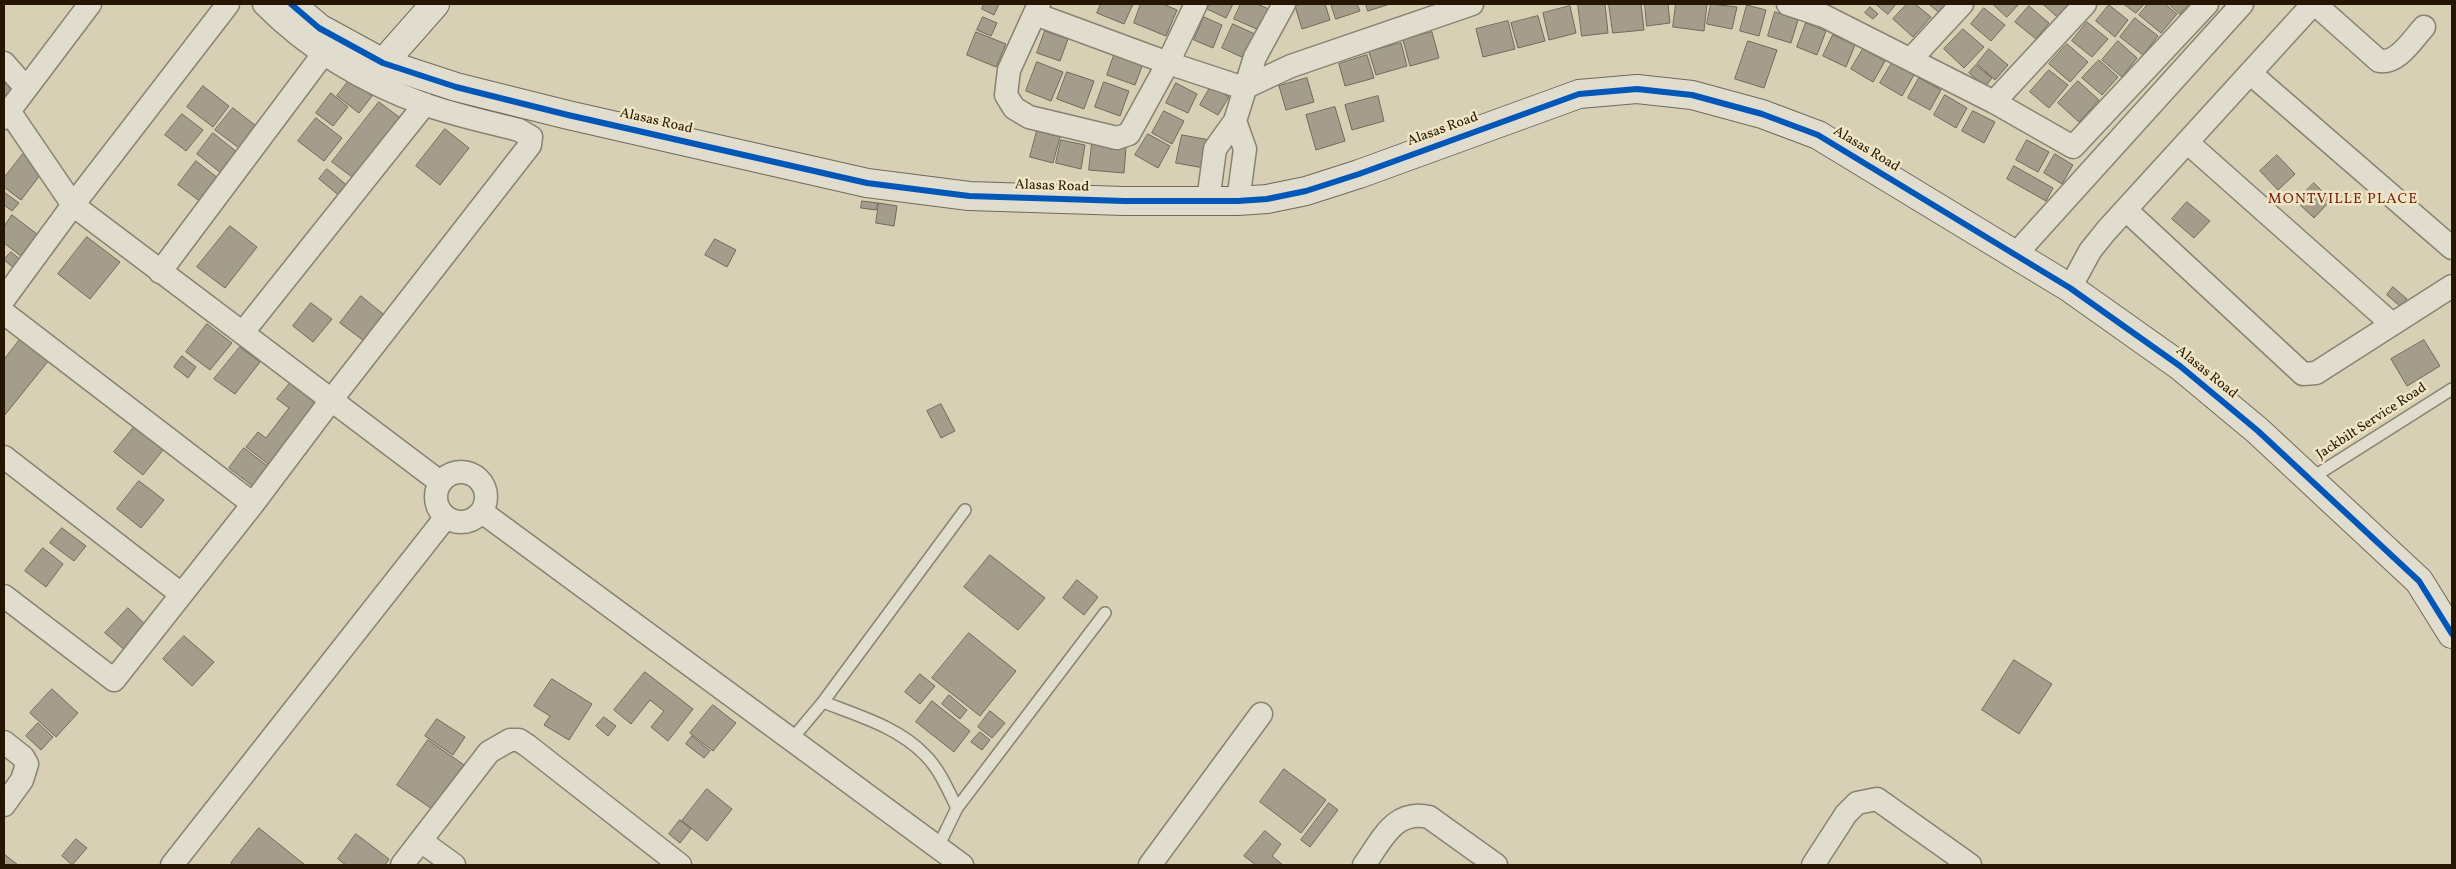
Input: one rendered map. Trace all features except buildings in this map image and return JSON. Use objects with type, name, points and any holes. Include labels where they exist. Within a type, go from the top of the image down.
[{"type":"street","points":[[90,4],[7,114],[73,204],[160,272],[244,332],[440,482]]},
{"type":"street","points":[[4,299],[73,204],[228,4]]},
{"type":"street","points":[[4,596],[114,680],[253,504],[332,399],[530,145],[531,137],[519,130],[425,104],[377,84],[324,53],[282,22],[264,4]]},
{"type":"street","name":"Alasas Road","points":[[291,4],[319,28],[383,63],[456,87],[568,115],[867,183],[969,196],[1045,200],[1238,201],[1267,199],[1306,191],[1359,174],[1578,94],[1637,89],[1692,96],[1762,114],[1818,135],[2070,288],[2180,366],[2258,431],[2419,581],[2452,634]]},
{"type":"street","points":[[383,63],[435,4]]},
{"type":"street","points":[[1196,4],[1168,63],[1129,134],[1117,138],[1029,117],[1014,108],[1006,95],[1009,70],[1037,9],[1168,63],[1244,88],[1291,66],[1472,4]]},
{"type":"street","points":[[1208,201],[1215,149],[1235,121],[1255,57],[1284,4]]},
{"type":"street","points":[[1788,4],[1830,10],[1911,59],[1994,102],[2073,147],[2207,4]]},
{"type":"street","points":[[1911,59],[1962,4]]},
{"type":"street","points":[[1994,102],[2085,4]]},
{"type":"street","points":[[2015,255],[2242,4]]},
{"type":"street","points":[[2070,288],[2090,251],[2314,4],[2379,61],[2387,62],[2394,59],[2424,27]]},
{"type":"street","points":[[160,272],[324,53]]},
{"type":"street","points":[[4,63],[26,88]]},
{"type":"street","points":[[2250,73],[2452,248]]},
{"type":"street","points":[[244,332],[425,104]]},
{"type":"street","points":[[1235,121],[1245,149],[1238,201]]},
{"type":"street","points":[[2188,143],[2392,324]]},
{"type":"street","points":[[2126,210],[2303,374],[2316,373],[2452,286]]},
{"type":"street","points":[[4,313],[253,504]]},
{"type":"street","points":[[4,457],[181,594]]},
{"type":"street","points":[[460,471],[471,473],[481,480],[486,490],[486,501],[482,512],[471,520],[458,522],[446,517],[439,510],[436,501],[436,491],[440,482],[449,474],[460,471]]},
{"type":"street","points":[[482,512],[962,865]]},
{"type":"street","points":[[172,865],[446,517]]},
{"type":"street","points":[[1150,865],[1261,714]]},
{"type":"street","points":[[402,865],[489,752],[510,740],[519,740],[680,865]]},
{"type":"street","points":[[4,742],[23,757],[27,764],[22,780],[4,805]]},
{"type":"street","points":[[1813,865],[1846,814],[1857,803],[1877,799],[1966,864]]},
{"type":"street","points":[[1364,865],[1388,831],[1400,819],[1410,815],[1420,815],[1430,817],[1496,865]]},
{"type":"street","points":[[421,841],[454,865]]},
{"type":"lane","name":"Jackbilt Service Road","points":[[2309,480],[2452,388]]},
{"type":"lane","points":[[792,739],[823,702],[965,510]]},
{"type":"lane","points":[[938,847],[957,808],[1105,613]]},
{"type":"lane","points":[[823,702],[898,734],[925,755],[942,778],[957,808]]},
{"type":"cycle path","points":[[291,4],[319,28],[383,63],[456,87],[568,115],[867,183],[969,196],[1124,201],[1238,201],[1267,199],[1306,191],[1359,174],[1579,94],[1637,89],[1692,95],[1762,114],[1818,135],[2070,288],[2180,366],[2258,431],[2419,581],[2452,634]]},
{"type":"district","name":"MONTVILLE PLACE","points":[[2343,200]]}]
